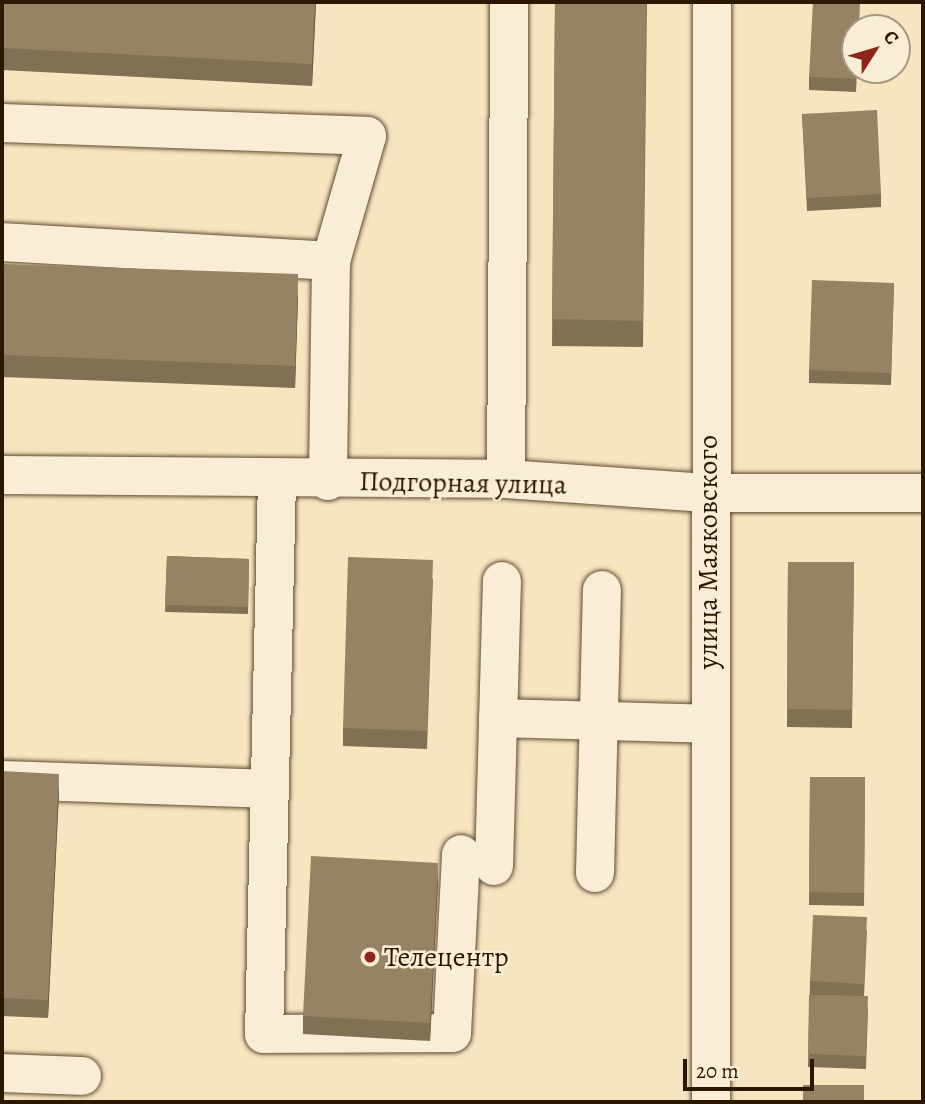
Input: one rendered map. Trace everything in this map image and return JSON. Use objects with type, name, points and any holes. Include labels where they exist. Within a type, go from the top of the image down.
[{"type":"street","points":[[506,479],[509,2]]},
{"type":"street","name":"улица Маяковского","points":[[711,1102],[707,493],[712,2]]},
{"type":"street","points":[[2,123],[367,136],[331,261],[328,481]]},
{"type":"street","points":[[2,242],[331,261]]},
{"type":"street","name":"Подгорная улица","points":[[2,475],[328,481],[506,479],[707,493],[923,493]]},
{"type":"street","points":[[277,480],[264,1034],[452,1033],[498,718],[502,581]]},
{"type":"street","points":[[595,873],[602,590]]},
{"type":"street","points":[[498,718],[707,724]]},
{"type":"street","points":[[2,780],[269,789]]},
{"type":"street","points":[[2,1073],[82,1076]]},
{"type":"building","points":[[2,2],[315,2],[312,64],[2,48]]},
{"type":"building","points":[[555,2],[646,2],[643,321],[552,319]]},
{"type":"building","points":[[813,2],[860,3],[860,14],[841,14],[841,78],[809,77]]},
{"type":"building","points":[[877,110],[881,194],[807,198],[802,114]]},
{"type":"building","points":[[2,264],[298,274],[295,366],[2,355]]},
{"type":"building","points":[[812,280],[894,283],[891,373],[809,370]]},
{"type":"building","points":[[167,556],[249,559],[248,607],[165,605]]},
{"type":"building","points":[[348,557],[433,560],[427,731],[343,728]]},
{"type":"building","points":[[788,562],[854,562],[852,710],[787,709]]},
{"type":"building","points":[[2,771],[59,774],[48,1000],[2,998]]},
{"type":"building","points":[[810,777],[865,777],[864,893],[809,892]]},
{"type":"building","name":"Телецентр","points":[[311,856],[438,863],[430,1023],[303,1016]]},
{"type":"building","points":[[813,915],[867,917],[864,984],[810,981]]},
{"type":"building","points":[[809,995],[868,996],[866,1056],[808,1054]]},
{"type":"building","points":[[803,1085],[864,1085],[864,1102],[803,1102]]},
{"type":"place","name":"Телецентр","points":[[370,957]]}]
